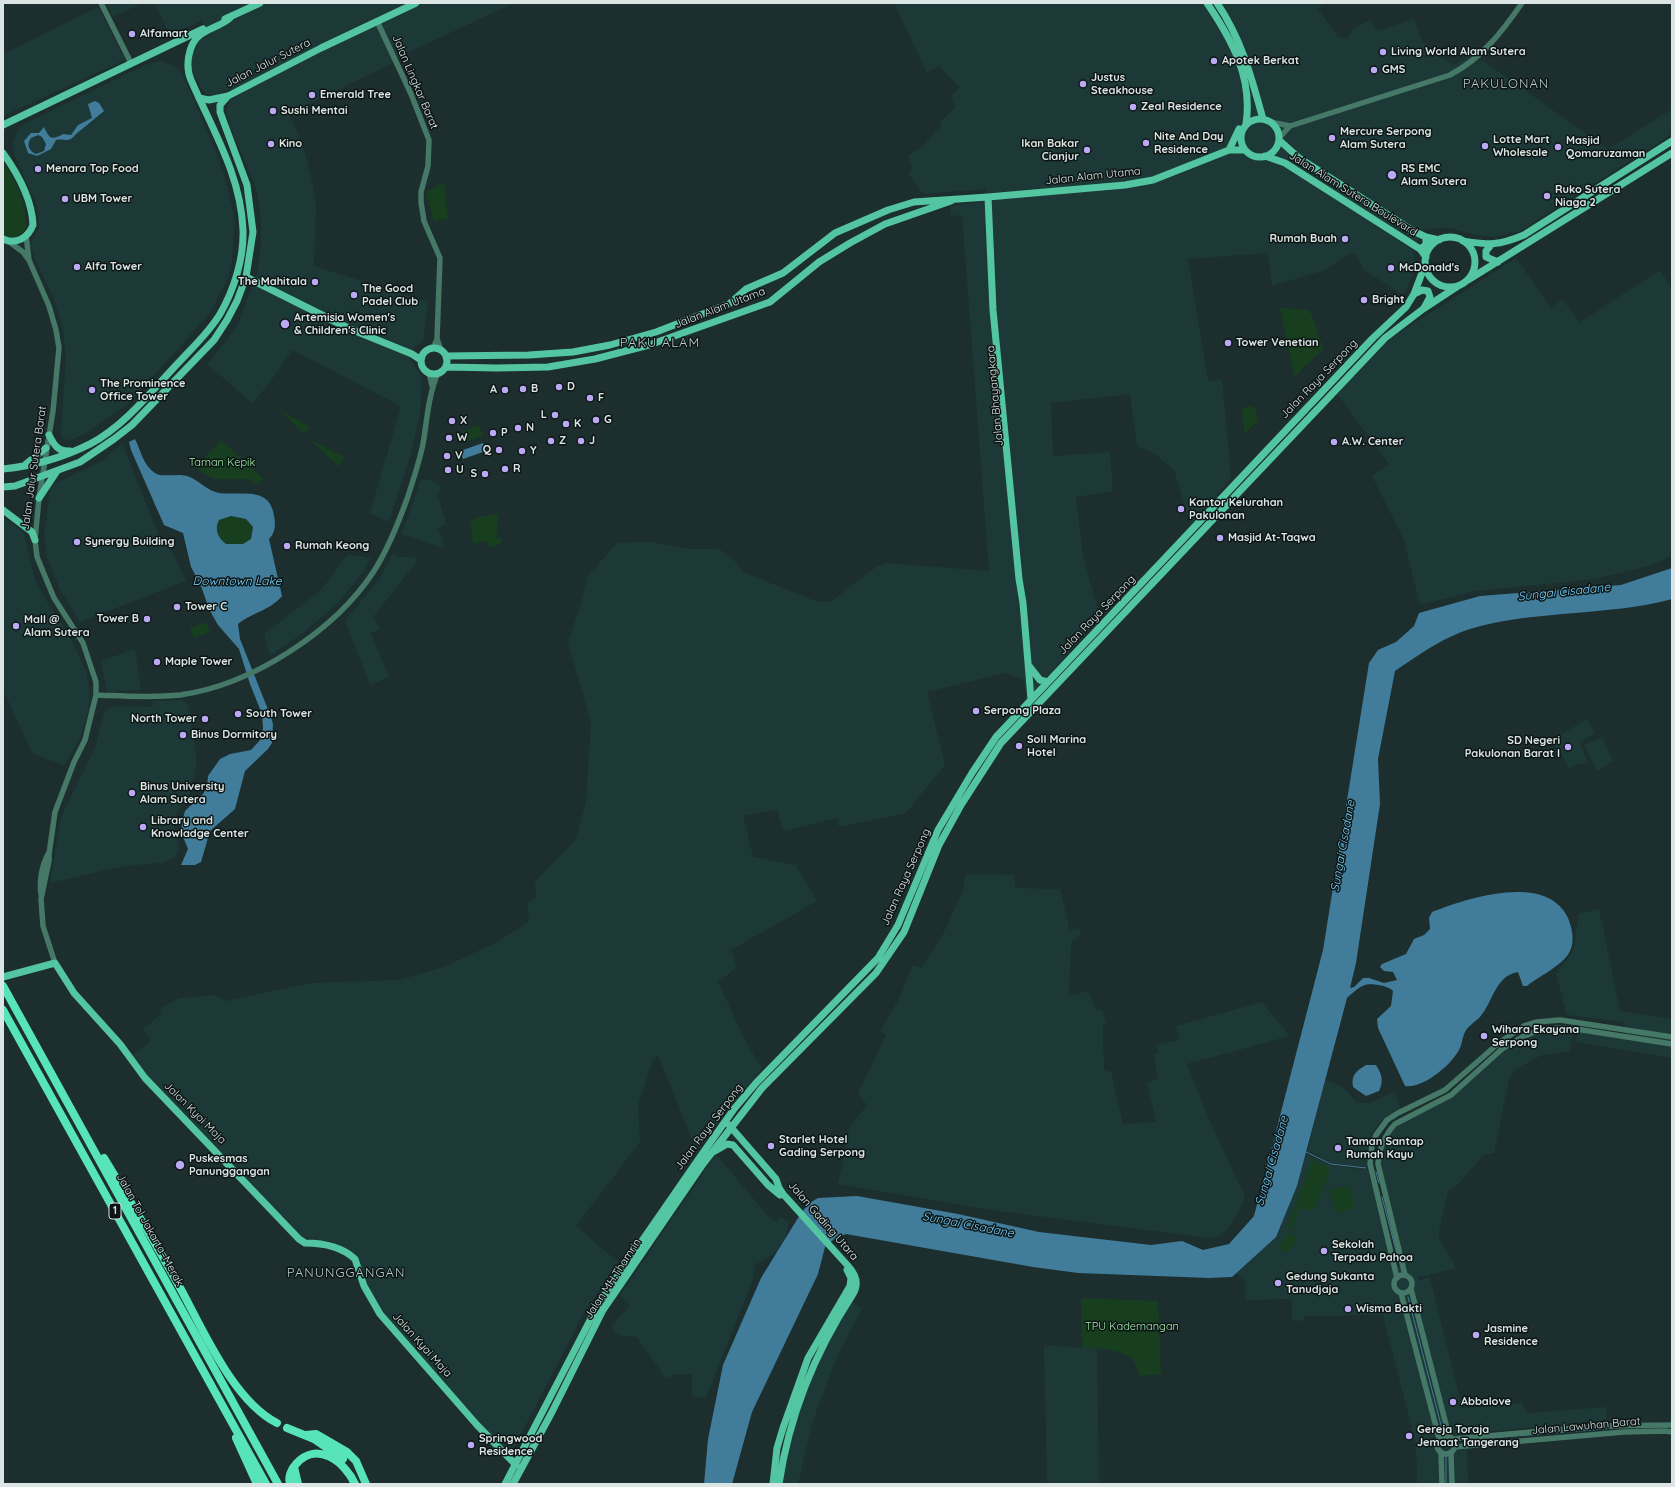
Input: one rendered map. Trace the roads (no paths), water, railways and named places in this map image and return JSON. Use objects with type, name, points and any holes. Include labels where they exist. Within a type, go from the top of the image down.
[{"type":"highway","name":"Jalan Tol Jakarta–Merak","points":[[3,986],[278,1484]]},
{"type":"highway","name":"Jalan Tol Jakarta–Merak","points":[[3,1010],[266,1484]]},
{"type":"highway","points":[[74,1114],[119,1182],[211,1345],[238,1387],[251,1404],[264,1416],[277,1423]]},
{"type":"highway","points":[[227,1413],[244,1457],[257,1484]]},
{"type":"highway","points":[[287,1428],[306,1435],[342,1458],[354,1471],[359,1484]]},
{"type":"highway","points":[[306,1435],[316,1434],[347,1452],[356,1461],[366,1484]]},
{"type":"highway","points":[[290,1484],[289,1477],[294,1467],[307,1455],[318,1453],[326,1454],[335,1458],[343,1465],[355,1484]]},
{"type":"highway","points":[[294,1467],[298,1484]]},
{"type":"main road","points":[[3,125],[260,3]]},
{"type":"main road","name":"Jalan Jalur Sutera","points":[[199,98],[209,100],[228,96],[416,3]]},
{"type":"main road","points":[[1207,3],[1232,44],[1240,61],[1248,96],[1246,124],[1240,139],[1245,150],[1254,156],[1265,156],[1274,150],[1279,139],[1276,127],[1271,122],[1263,118],[1257,118],[1246,124]]},
{"type":"main road","points":[[1217,3],[1231,24],[1242,48],[1263,118]]},
{"type":"main road","points":[[3,469],[43,463],[76,450],[91,443],[127,417],[207,332],[219,316],[229,298],[240,254],[243,232],[242,211],[230,166],[189,76],[188,66],[190,51],[200,35],[223,24],[230,18]]},
{"type":"main road","points":[[3,487],[15,486],[80,462],[132,425],[214,340],[231,314],[246,277],[253,232],[247,185],[220,112],[220,105],[228,96]]},
{"type":"main road","points":[[1229,150],[1248,111]]},
{"type":"main road","name":"Jalan Alam Sutera Boulevard","points":[[1279,139],[1299,158],[1413,231],[1426,237],[1439,240]]},
{"type":"main road","points":[[1672,141],[1524,235],[1509,241],[1491,245],[1463,241],[1451,237],[1439,240],[1430,247],[1426,257],[1427,272],[1437,283],[1451,287],[1458,286],[1672,153]]},
{"type":"main road","name":"Jalan Alam Utama","points":[[449,356],[536,355],[592,349],[656,332],[729,304],[746,289],[783,273],[823,241],[853,224],[914,202],[1125,185],[1152,180],[1229,150],[1245,150]]},
{"type":"main road","name":"Jalan Jalur Sutera Barat","points":[[3,153],[14,169],[23,187],[33,220],[31,229],[26,236],[14,242],[5,240]]},
{"type":"main road","name":"Jalan Alam Sutera Boulevard","points":[[1265,156],[1285,163],[1420,249],[1426,257]]},
{"type":"main road","name":"Jalan Bhayangkara","points":[[990,197],[997,301],[1023,586],[1022,592],[1031,700]]},
{"type":"main road","name":"Jalan Alam Utama","points":[[446,367],[548,367],[595,359],[691,332],[735,314],[770,302],[790,284],[819,262],[884,224],[953,200]]},
{"type":"main road","points":[[1420,249],[1426,245],[1426,237]]},
{"type":"main road","points":[[1463,241],[1468,246],[1474,259],[1472,274],[1468,280]]},
{"type":"main road","points":[[1491,245],[1486,251],[1486,257],[1498,262]]},
{"type":"main road","name":"Jalan Raya Serpong","points":[[724,1137],[762,1088],[876,973],[891,952],[904,932],[953,813],[996,737],[1373,338],[1406,307],[1414,294],[1426,265]]},
{"type":"main road","points":[[783,273],[790,284]]},
{"type":"main road","points":[[246,277],[348,328],[412,354],[421,360],[425,370],[430,373],[438,374],[446,367],[449,356]]},
{"type":"main road","name":"Jalan Raya Serpong","points":[[505,1484],[549,1410],[599,1303],[721,1127],[756,1083],[878,958],[898,925],[930,845],[1001,743],[1385,338],[1424,308],[1458,286]]},
{"type":"main road","points":[[1414,294],[1422,290],[1428,291],[1430,297],[1424,308]]},
{"type":"main road","points":[[729,304],[735,314]]},
{"type":"main road","points":[[412,354],[425,352],[433,348],[441,350],[449,356],[452,362],[472,364],[478,368]]},
{"type":"main road","points":[[592,349],[595,359]]},
{"type":"main road","points":[[421,360],[425,352]]},
{"type":"main road","points":[[49,436],[56,448],[63,452],[76,450]]},
{"type":"main road","points":[[22,467],[46,448]]},
{"type":"main road","points":[[39,498],[57,471]]},
{"type":"main road","points":[[3,510],[32,532],[35,540]]},
{"type":"main road","points":[[1028,664],[1036,676],[1043,681],[1048,682]]},
{"type":"main road","points":[[3,977],[55,963]]},
{"type":"main road","name":"Jalan Kyai Maja","points":[[55,963],[74,993],[120,1044],[145,1078],[301,1240],[306,1243],[317,1242],[355,1258],[364,1286],[380,1314],[477,1425],[516,1465]]},
{"type":"main road","points":[[721,1127],[726,1125],[732,1126]]},
{"type":"main road","name":"Jalan Gading Utara","points":[[732,1126],[776,1179],[782,1196]]},
{"type":"main road","name":"Jalan MH.Thamrin","points":[[513,1484],[549,1410],[603,1310],[724,1137]]},
{"type":"main road","name":"Jalan Gading Utara","points":[[714,1151],[726,1145],[732,1144],[768,1185],[782,1196],[845,1266],[851,1275],[850,1292]]},
{"type":"main road","points":[[773,1484],[777,1448],[782,1428],[808,1358],[850,1292]]},
{"type":"main road","points":[[779,1484],[789,1431],[815,1360],[850,1292]]},
{"type":"street","points":[[101,3],[131,63]]},
{"type":"street","points":[[1271,122],[1279,125],[1290,126],[1450,75],[1461,69],[1488,47],[1500,34],[1522,3]]},
{"type":"street","name":"Jalan Lingkar Barat","points":[[377,21],[411,94],[429,140],[428,166],[421,192],[421,202],[424,221],[440,258],[437,339],[433,348]]},
{"type":"street","points":[[1279,139],[1290,126]]},
{"type":"street","name":"Jalan Jalur Sutera Barat","points":[[26,236],[29,260]]},
{"type":"street","name":"Jalan Jalur Sutera Barat","points":[[5,240],[23,252],[29,260],[49,306],[58,340],[58,367],[39,498],[35,540],[37,557],[54,598],[83,643],[96,682],[96,695],[85,740],[74,762],[55,812],[48,854],[50,861],[41,899]]},
{"type":"street","name":"Jalan Lingkar Barat","points":[[437,339],[441,350]]},
{"type":"street","points":[[430,373],[432,386]]},
{"type":"street","points":[[96,695],[140,697],[181,695],[244,677],[284,655],[335,617],[374,571],[394,532],[413,480],[422,444],[432,386],[438,374]]},
{"type":"street","name":"Jalan Kyai Maja","points":[[41,899],[43,926],[55,963]]},
{"type":"street","points":[[1411,1289],[1408,1292],[1401,1292],[1397,1290],[1394,1285],[1397,1278],[1370,1164],[1372,1144],[1381,1126],[1398,1113],[1445,1090],[1500,1042],[1524,1026],[1547,1020],[1560,1020],[1672,1037]]},
{"type":"street","points":[[1452,1484],[1453,1450],[1451,1438],[1411,1289],[1411,1280],[1405,1275],[1380,1172],[1378,1156],[1380,1148],[1388,1132],[1402,1119],[1450,1095],[1502,1049],[1522,1037],[1537,1031],[1557,1028],[1672,1044]]},
{"type":"street","points":[[1376,1192],[1384,1190]]},
{"type":"street","points":[[1395,1269],[1400,1272],[1403,1267]]},
{"type":"street","points":[[1397,1278],[1405,1275]]},
{"type":"street","points":[[1401,1292],[1439,1438],[1436,1446],[1441,1452],[1446,1454],[1453,1450]]},
{"type":"street","points":[[1439,1438],[1444,1436],[1451,1438],[1599,1426],[1670,1424]]},
{"type":"street","name":"Jalan Lawuhan Barat","points":[[1453,1450],[1624,1432],[1672,1432]]},
{"type":"street","points":[[1441,1452],[1442,1484]]},
{"type":"water","points":[[95,101],[99,103],[104,111],[71,139],[56,140],[51,149],[37,156],[28,153],[24,141],[31,133],[39,133],[44,127],[52,138],[63,134],[71,135],[78,125],[92,118],[88,104]],"holes":[[[38,135],[42,137],[46,144],[44,151],[36,154],[29,148],[29,141],[31,138]]]},
{"type":"water","name":"Downtown Lake","points":[[135,439],[145,462],[155,473],[162,475],[187,476],[219,493],[245,493],[260,496],[267,500],[271,506],[275,519],[274,531],[269,539],[282,596],[272,605],[238,624],[240,639],[273,724],[272,743],[268,749],[245,771],[235,809],[210,831],[201,862],[195,865],[181,865],[188,849],[181,832],[185,811],[203,794],[207,787],[208,776],[220,759],[230,754],[251,750],[261,739],[263,728],[262,714],[250,684],[239,649],[218,625],[209,609],[201,586],[191,567],[183,533],[164,525],[131,450],[129,442]],"holes":[[[231,516],[246,519],[253,527],[251,539],[243,544],[226,544],[221,539],[217,530],[219,520]]]},
{"type":"water","points":[[483,443],[486,451],[463,459],[460,451]]},
{"type":"water","name":"Sungai Cisadane","points":[[1672,568],[1672,599],[1624,608],[1526,618],[1477,627],[1455,634],[1424,651],[1395,671],[1378,759],[1380,804],[1356,963],[1350,988],[1354,987],[1363,978],[1369,978],[1384,983],[1397,980],[1393,972],[1384,971],[1380,967],[1382,964],[1406,954],[1414,939],[1424,935],[1430,929],[1429,918],[1432,912],[1465,901],[1505,892],[1525,892],[1543,896],[1558,904],[1568,918],[1572,930],[1572,947],[1562,961],[1527,986],[1523,986],[1518,972],[1510,974],[1504,979],[1495,990],[1480,1017],[1466,1030],[1459,1050],[1450,1062],[1436,1075],[1420,1084],[1412,1086],[1405,1086],[1378,1028],[1377,1019],[1391,1006],[1393,991],[1384,986],[1368,984],[1358,988],[1347,998],[1297,1186],[1276,1237],[1232,1277],[1209,1278],[1078,1273],[1033,1267],[846,1234],[834,1239],[825,1247],[818,1274],[752,1412],[732,1484],[704,1484],[708,1439],[723,1365],[761,1278],[798,1218],[808,1204],[818,1198],[857,1196],[958,1214],[1039,1232],[1151,1245],[1182,1241],[1203,1250],[1229,1244],[1254,1216],[1323,950],[1369,663],[1378,650],[1396,642],[1414,626],[1419,613],[1480,596],[1621,585]]},
{"type":"water","points":[[1366,1065],[1376,1065],[1382,1081],[1379,1091],[1366,1096],[1353,1087],[1353,1079],[1359,1069]]},
{"type":"waterway","points":[[1306,1152],[1331,1164],[1366,1168]]},
{"type":"waterway","points":[[1376,1172],[1379,1183]]},
{"type":"waterway","points":[[1382,1197],[1399,1262]]},
{"type":"waterway","points":[[1408,1297],[1442,1429]]},
{"type":"waterway","points":[[1491,1438],[1616,1428]]},
{"type":"waterway","points":[[1446,1456],[1446,1484]]},
{"type":"place","name":"Alfamart","points":[[132,34]]},
{"type":"place","name":"Living World Alam Sutera","points":[[1383,52]]},
{"type":"place","name":"Apotek Berkat","points":[[1214,61]]},
{"type":"place","name":"GMS","points":[[1374,70]]},
{"type":"place","name":"Justus Steakhouse","points":[[1083,84]]},
{"type":"place","name":"Emerald Tree","points":[[312,95]]},
{"type":"place","name":"Zeal Residence","points":[[1133,107]]},
{"type":"place","name":"Sushi Mentai","points":[[273,111]]},
{"type":"place","name":"Mercure Serpong Alam Sutera","points":[[1332,138]]},
{"type":"place","name":"Nite And Day Residence","points":[[1146,143]]},
{"type":"place","name":"Kino","points":[[271,144]]},
{"type":"place","name":"Lotte Mart Wholesale","points":[[1485,146]]},
{"type":"place","name":"Masjid Qomaruzaman","points":[[1558,147]]},
{"type":"place","name":"Ikan Bakar Cianjur","points":[[1087,150]]},
{"type":"place","name":"Menara Top Food","points":[[38,169]]},
{"type":"place","name":"RS EMC Alam Sutera","points":[[1392,175]]},
{"type":"place","name":"Ruko Sutera Niaga 2","points":[[1547,196]]},
{"type":"place","name":"UBM Tower","points":[[65,199]]},
{"type":"place","name":"Rumah Buah","points":[[1345,239]]},
{"type":"place","name":"Alfa Tower","points":[[77,267]]},
{"type":"place","name":"McDonald's","points":[[1391,268]]},
{"type":"place","name":"The Mahitala","points":[[315,282]]},
{"type":"place","name":"The Good Padel Club","points":[[354,295]]},
{"type":"place","name":"Bright","points":[[1364,300]]},
{"type":"place","name":"Artemisia Women's & Children's Clinic","points":[[285,324]]},
{"type":"place","name":"Tower Venetian","points":[[1228,343]]},
{"type":"place","name":"D","points":[[559,387]]},
{"type":"place","name":"B","points":[[523,389]]},
{"type":"place","name":"The Prominence Office Tower","points":[[92,390]]},
{"type":"place","name":"A","points":[[505,390]]},
{"type":"place","name":"F","points":[[590,398]]},
{"type":"place","name":"L","points":[[555,415]]},
{"type":"place","name":"G","points":[[596,420]]},
{"type":"place","name":"X","points":[[452,421]]},
{"type":"place","name":"K","points":[[566,424]]},
{"type":"place","name":"N","points":[[518,428]]},
{"type":"place","name":"P","points":[[493,433]]},
{"type":"place","name":"W","points":[[449,438]]},
{"type":"place","name":"Z","points":[[551,441]]},
{"type":"place","name":"J","points":[[581,441]]},
{"type":"place","name":"A.W. Center","points":[[1334,442]]},
{"type":"place","name":"Q","points":[[499,450]]},
{"type":"place","name":"Y","points":[[522,451]]},
{"type":"place","name":"V","points":[[447,456]]},
{"type":"place","name":"R","points":[[505,469]]},
{"type":"place","name":"U","points":[[448,470]]},
{"type":"place","name":"S","points":[[485,474]]},
{"type":"place","name":"Kantor Kelurahan Pakulonan","points":[[1181,509]]},
{"type":"place","name":"Masjid At-Taqwa","points":[[1220,538]]},
{"type":"place","name":"Synergy Building","points":[[77,542]]},
{"type":"place","name":"Rumah Keong","points":[[287,546]]},
{"type":"place","name":"Tower C","points":[[177,607]]},
{"type":"place","name":"Tower B","points":[[147,619]]},
{"type":"place","name":"Mall @ Alam Sutera","points":[[16,626]]},
{"type":"place","name":"Maple Tower","points":[[157,662]]},
{"type":"place","name":"Serpong Plaza","points":[[976,711]]},
{"type":"place","name":"South Tower","points":[[238,714]]},
{"type":"place","name":"North Tower","points":[[205,719]]},
{"type":"place","name":"Binus Dormitory","points":[[183,735]]},
{"type":"place","name":"Soll Marina Hotel","points":[[1019,746]]},
{"type":"place","name":"SD Negeri Pakulonan Barat I","points":[[1568,747]]},
{"type":"place","name":"Binus University Alam Sutera","points":[[132,793]]},
{"type":"place","name":"Library and Knowladge Center","points":[[143,827]]},
{"type":"place","name":"Wihara Ekayana Serpong","points":[[1484,1036]]},
{"type":"place","name":"Starlet Hotel Gading Serpong","points":[[771,1146]]},
{"type":"place","name":"Taman Santap Rumah Kayu","points":[[1338,1148]]},
{"type":"place","name":"Puskesmas Panunggangan","points":[[180,1165]]},
{"type":"place","name":"Sekolah Terpadu Pahoa","points":[[1324,1251]]},
{"type":"place","name":"Gedung Sukanta Tanudjaja","points":[[1278,1283]]},
{"type":"place","name":"Wisma Bakti","points":[[1348,1309]]},
{"type":"place","name":"Jasmine Residence","points":[[1476,1335]]},
{"type":"place","name":"Abbalove","points":[[1453,1402]]},
{"type":"place","name":"Gereja Toraja Jemaat Tangerang","points":[[1409,1436]]},
{"type":"place","name":"Springwood Residence","points":[[471,1445]]},
{"type":"district","name":"PAKULONAN","points":[[1506,84]]},
{"type":"district","name":"PAKU ALAM","points":[[660,343]]},
{"type":"district","name":"PANUNGGANGAN","points":[[346,1273]]},
{"type":"park label","name":"Taman Kepik","points":[[222,463]]},
{"type":"park label","name":"TPU Kademangan","points":[[1132,1327]]}]
